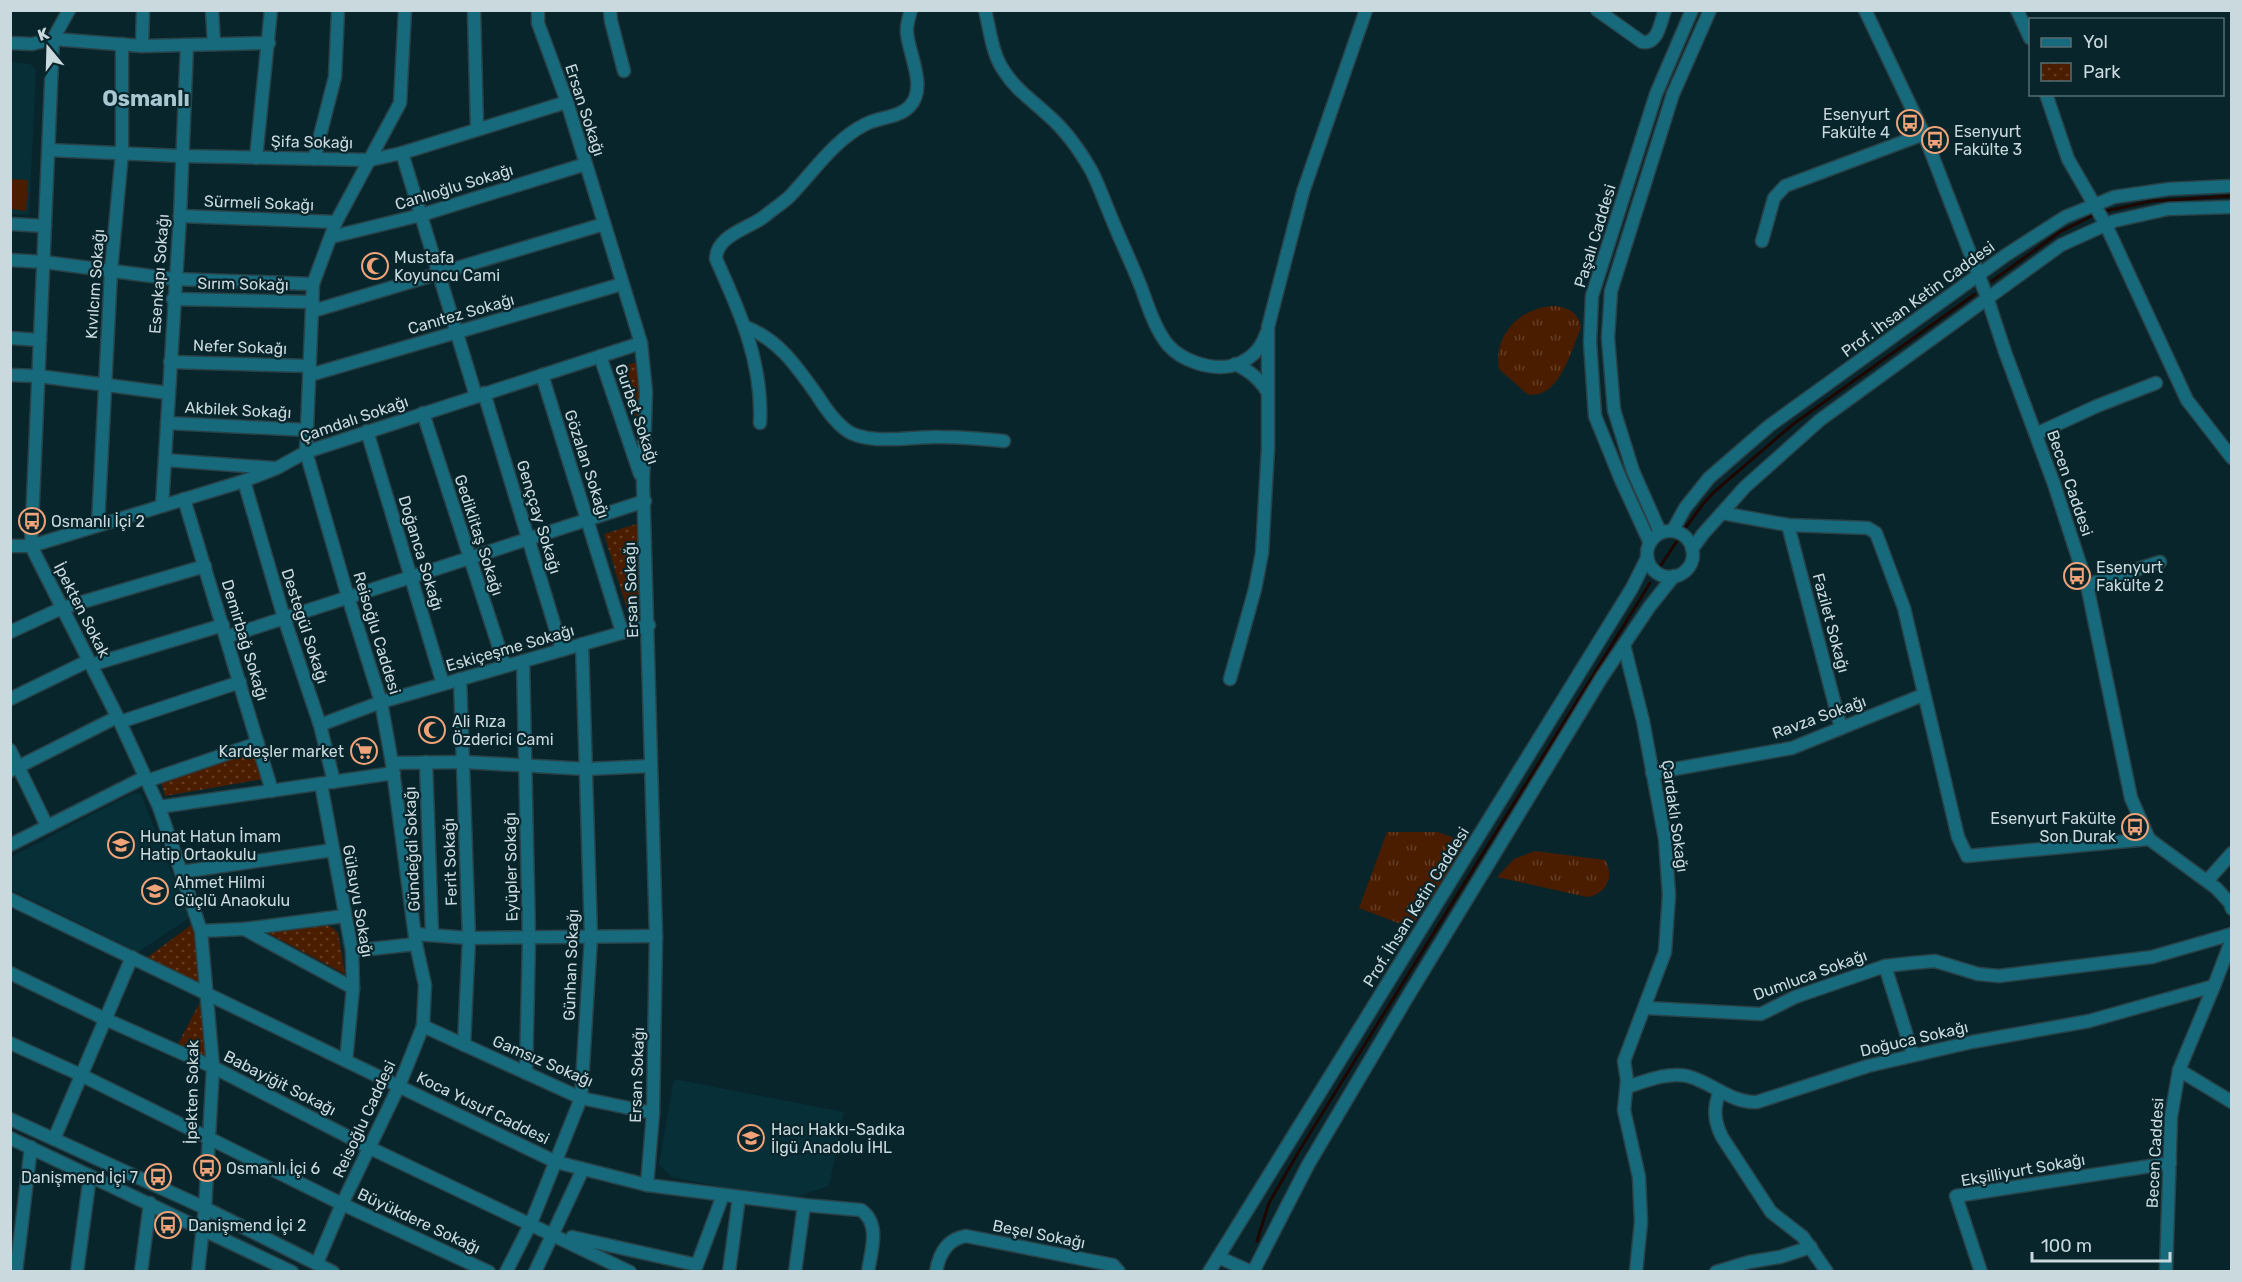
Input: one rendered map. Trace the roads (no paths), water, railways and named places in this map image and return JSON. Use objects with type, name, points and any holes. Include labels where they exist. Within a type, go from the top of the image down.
[{"type":"street","name":"İpekten Sokak","points":[[69,10],[53,39],[31,546],[159,807],[201,931],[213,1067],[205,1209],[198,1272]]},
{"type":"street","points":[[142,46],[143,10]]},
{"type":"street","points":[[212,10],[213,44]]},
{"type":"street","points":[[256,158],[271,10]]},
{"type":"street","points":[[314,159],[334,77],[338,10]]},
{"type":"street","name":"Reisoğlu Caddesi","points":[[317,1263],[342,1204],[399,1086],[423,1026],[425,985],[416,939],[393,768],[381,702],[306,452],[313,284],[336,222],[400,103],[405,10]]},
{"type":"street","points":[[474,10],[477,128]]},
{"type":"street","name":"Ersan Sokağı","points":[[538,10],[538,23],[567,102],[640,343],[646,392],[643,482],[656,936],[653,1113],[647,1185]]},
{"type":"street","points":[[610,10],[624,71]]},
{"type":"street","points":[[760,423],[761,400],[746,327],[716,259],[718,248],[735,233],[758,222],[788,198],[843,139],[866,123],[901,112],[908,107],[917,92],[907,32],[911,10]]},
{"type":"street","points":[[985,10],[992,43],[1002,70],[1020,92],[1050,117],[1074,145],[1091,170],[1153,316],[1168,344],[1183,357],[1217,367],[1242,362],[1255,354],[1264,341],[1303,192],[1366,10]]},
{"type":"street","points":[[1597,10],[1641,42],[1647,43],[1655,39],[1665,10]]},
{"type":"street","name":"Paşalı Caddesi","points":[[1650,543],[1595,416],[1590,342],[1592,296],[1656,94],[1692,10]]},
{"type":"street","name":"Paşalı Caddesi","points":[[1666,531],[1633,471],[1614,410],[1608,338],[1611,291],[1673,94],[1710,10]]},
{"type":"street","name":"Becen Caddesi","points":[[1865,10],[1924,134],[1987,297],[2054,484],[2087,585],[2131,798],[2150,839]]},
{"type":"street","points":[[2017,10],[2029,34]]},
{"type":"street","points":[[10,43],[33,44],[53,39],[142,46],[268,44]]},
{"type":"street","name":"Kıvılcım Sokağı","points":[[98,525],[111,271],[122,153],[122,44]]},
{"type":"street","name":"Esenkapı Sokağı","points":[[162,506],[174,279],[180,216],[187,45]]},
{"type":"street","points":[[2047,96],[2068,159],[2106,225],[2187,400],[2232,458]]},
{"type":"street","name":"Şifa Sokağı","points":[[49,150],[181,156],[370,160],[402,153],[567,102]]},
{"type":"street","points":[[1762,241],[1774,198],[1785,186],[1924,134]]},
{"type":"street","name":"Genççay Sokağı","points":[[402,153],[456,332],[480,395],[562,650]]},
{"type":"street","name":"Canlıoğlu Sokağı","points":[[331,237],[421,215],[586,164]]},
{"type":"street","name":"Prof. İhsan Ketin Caddesi","points":[[1666,531],[1709,478],[1769,426],[1977,276],[2065,217],[2114,197],[2169,189],[2232,186]]},
{"type":"street","points":[[1692,549],[1745,487],[1820,420],[2061,245],[2114,221],[2168,209],[2232,207]]},
{"type":"street","name":"Sürmeli Sokağı","points":[[180,216],[336,222]]},
{"type":"street","points":[[10,224],[45,226]]},
{"type":"street","name":"Sırım Sokağı","points":[[173,299],[313,306],[604,224]]},
{"type":"street","points":[[10,260],[44,262],[174,279],[313,284]]},
{"type":"street","name":"Canıtez Sokağı","points":[[310,371],[622,284]]},
{"type":"street","points":[[746,327],[762,333],[776,343],[829,414],[847,431],[862,437],[941,437],[1004,441]]},
{"type":"street","points":[[1230,679],[1255,589],[1262,553],[1266,500],[1268,327]]},
{"type":"street","points":[[10,338],[40,340]]},
{"type":"street","name":"Çamdalı Sokağı","points":[[10,546],[31,546],[244,481],[277,468],[306,452],[640,343]]},
{"type":"street","name":"Gurbet Sokağı","points":[[600,356],[643,482]]},
{"type":"street","name":"Nefer Sokağı","points":[[170,362],[310,371]]},
{"type":"street","points":[[1235,364],[1249,370],[1268,392]]},
{"type":"street","points":[[10,375],[38,376],[168,393]]},
{"type":"street","name":"Gözalan Sokağı","points":[[542,375],[622,632]]},
{"type":"street","points":[[2036,434],[2097,406],[2156,383]]},
{"type":"street","name":"Gediklitaş Sokağı","points":[[423,413],[505,666]]},
{"type":"street","name":"Akbilek Sokağı","points":[[167,423],[307,430]]},
{"type":"street","name":"Doğanca Sokağı","points":[[367,432],[443,684]]},
{"type":"street","points":[[165,460],[277,468]]},
{"type":"street","name":"Destegül Sokağı","points":[[244,481],[284,618],[320,725],[328,783]]},
{"type":"street","name":"Demirbağ Sokağı","points":[[184,499],[272,791]]},
{"type":"street","points":[[10,699],[90,663],[284,618],[645,501]]},
{"type":"street","points":[[1722,513],[1788,525],[1868,528],[1874,531],[1904,608],[1958,837],[1967,856],[2150,839],[2212,885],[2230,903],[2232,909]]},
{"type":"street","name":"Fazilet Sokağı","points":[[1788,525],[1841,728]]},
{"type":"street","points":[[1666,531],[1680,532],[1689,541],[1692,558],[1681,573],[1666,577],[1657,575],[1651,569],[1647,558],[1650,543],[1666,531]]},
{"type":"street","points":[[10,556],[31,546]]},
{"type":"street","name":"Prof. İhsan Ketin Caddesi","points":[[1209,1272],[1515,780],[1632,588],[1647,558]]},
{"type":"street","points":[[2087,585],[2160,562]]},
{"type":"street","points":[[10,632],[62,608],[205,566]]},
{"type":"street","points":[[1218,1257],[1253,1272],[1326,1134],[1405,1001],[1624,645],[1650,606],[1674,576]]},
{"type":"street","name":"Eskiçeşme Sokağı","points":[[320,725],[381,702],[648,625]]},
{"type":"street","name":"Günhan Sokağı","points":[[506,1272],[531,1223],[581,1098],[591,937],[582,644]]},
{"type":"street","name":"Çardaklı Sokağı","points":[[1624,645],[1643,721],[1665,839],[1669,895],[1665,952],[1646,1008],[1624,1061],[1627,1087],[1624,1110],[1639,1177],[1641,1222],[1636,1272]]},
{"type":"street","name":"Eyüpler Sokağı","points":[[523,661],[529,938],[525,1073]]},
{"type":"street","name":"Ferit Sokağı","points":[[460,679],[468,938],[464,1045]]},
{"type":"street","points":[[15,769],[118,720],[240,682]]},
{"type":"street","name":"Ravza Sokağı","points":[[1652,773],[1792,748],[1923,695]]},
{"type":"street","points":[[10,845],[146,779],[258,743]]},
{"type":"street","points":[[10,750],[15,769],[47,826]]},
{"type":"street","points":[[159,807],[328,783],[426,762],[587,769],[650,766]]},
{"type":"street","name":"Gündeğdi Sokağı","points":[[426,762],[432,934]]},
{"type":"street","name":"Gülsuyu Sokağı","points":[[328,783],[333,850],[352,951],[354,988],[346,1061]]},
{"type":"street","points":[[181,872],[333,850]]},
{"type":"street","points":[[2212,885],[2232,853]]},
{"type":"street","points":[[2212,885],[2232,895]]},
{"type":"street","name":"Koca Yusuf Caddesi","points":[[10,900],[556,1162],[647,1185],[804,1205],[856,1208],[868,1216],[874,1232],[868,1272]]},
{"type":"street","points":[[201,931],[244,929],[344,915]]},
{"type":"street","points":[[244,929],[354,988]]},
{"type":"street","points":[[352,951],[432,934],[468,938],[656,936]]},
{"type":"street","name":"Becen Caddesi","points":[[2166,1272],[2171,1117],[2179,1070],[2232,936]]},
{"type":"street","name":"Dumluca Sokağı","points":[[1646,1008],[1761,1014],[1795,997],[1885,966],[1935,961],[1978,974],[1999,976],[2152,957],[2232,936]]},
{"type":"street","points":[[54,1139],[132,957]]},
{"type":"street","points":[[1885,966],[1913,1055]]},
{"type":"street","points":[[2220,971],[2232,980]]},
{"type":"street","name":"Babayiğit Sokağı","points":[[10,973],[105,1019],[213,1067],[370,1148],[553,1233],[630,1272]]},
{"type":"street","name":"Doğuca Sokağı","points":[[1627,1087],[1668,1075],[1686,1076],[1735,1100],[1757,1102],[1868,1065],[2089,1021],[2214,986]]},
{"type":"street","name":"Gamsız Sokağı","points":[[423,1026],[581,1098],[653,1113]]},
{"type":"street","name":"Büyükdere Sokağı","points":[[10,1043],[209,1137],[342,1204],[489,1272]]},
{"type":"street","points":[[2179,1070],[2232,1102]]},
{"type":"street","points":[[1720,1091],[1715,1103],[1714,1115],[1722,1137],[1771,1212],[1791,1225],[1803,1237],[1827,1272]]},
{"type":"street","points":[[10,1119],[205,1209],[333,1272]]},
{"type":"street","points":[[10,1138],[292,1272]]},
{"type":"street","points":[[16,1272],[31,1147]]},
{"type":"street","name":"Ekşilliyurt Sokağı","points":[[1981,1272],[1956,1196],[2170,1163]]},
{"type":"street","points":[[534,1272],[583,1169]]},
{"type":"street","points":[[77,1272],[90,1176]]},
{"type":"street","points":[[553,1233],[697,1265],[723,1195]]},
{"type":"street","points":[[729,1272],[739,1197]]},
{"type":"street","points":[[141,1272],[150,1203]]},
{"type":"street","points":[[795,1272],[804,1205]]},
{"type":"street","name":"Beşel Sokağı","points":[[936,1272],[937,1263],[946,1245],[952,1240],[966,1236],[1113,1265],[1119,1271]]},
{"type":"street","points":[[1716,1272],[1811,1247]]},
{"type":"waterway","points":[[2106,211],[2152,201],[2232,196]]},
{"type":"waterway","points":[[1992,281],[2060,232],[2094,215]]},
{"type":"waterway","points":[[1686,527],[1714,492],[1792,425],[1975,294]]},
{"type":"waterway","points":[[1661,565],[1679,538]]},
{"type":"waterway","points":[[1257,1241],[1269,1203],[1299,1151],[1650,583]]},
{"type":"place","name":"Esenyurt Fakülte 4","points":[[1910,123]]},
{"type":"place","name":"Esenyurt Fakülte 3","points":[[1935,140]]},
{"type":"place","name":"Mustafa Koyuncu Cami","points":[[375,266]]},
{"type":"place","name":"Osmanlı İçi 2","points":[[32,521]]},
{"type":"place","name":"Esenyurt Fakülte 2","points":[[2077,576]]},
{"type":"place","name":"Ali Rıza Özderici Cami","points":[[432,730]]},
{"type":"place","name":"Kardeşler market","points":[[364,751]]},
{"type":"place","name":"Esenyurt Fakülte Son Durak","points":[[2135,827]]},
{"type":"place","name":"Hunat Hatun İmam Hatip Ortaokulu","points":[[121,845]]},
{"type":"place","name":"Ahmet Hilmi Güçlü Anaokulu","points":[[155,891]]},
{"type":"place","name":"Hacı Hakkı-Sadıka İlgü Anadolu İHL","points":[[751,1138]]},
{"type":"place","name":"Osmanlı İçi 6","points":[[207,1168]]},
{"type":"place","name":"Danişmend İçi 7","points":[[158,1177]]},
{"type":"place","name":"Danişmend İçi 2","points":[[168,1225]]},
{"type":"district","name":"Osmanlı","points":[[146,98]]}]
